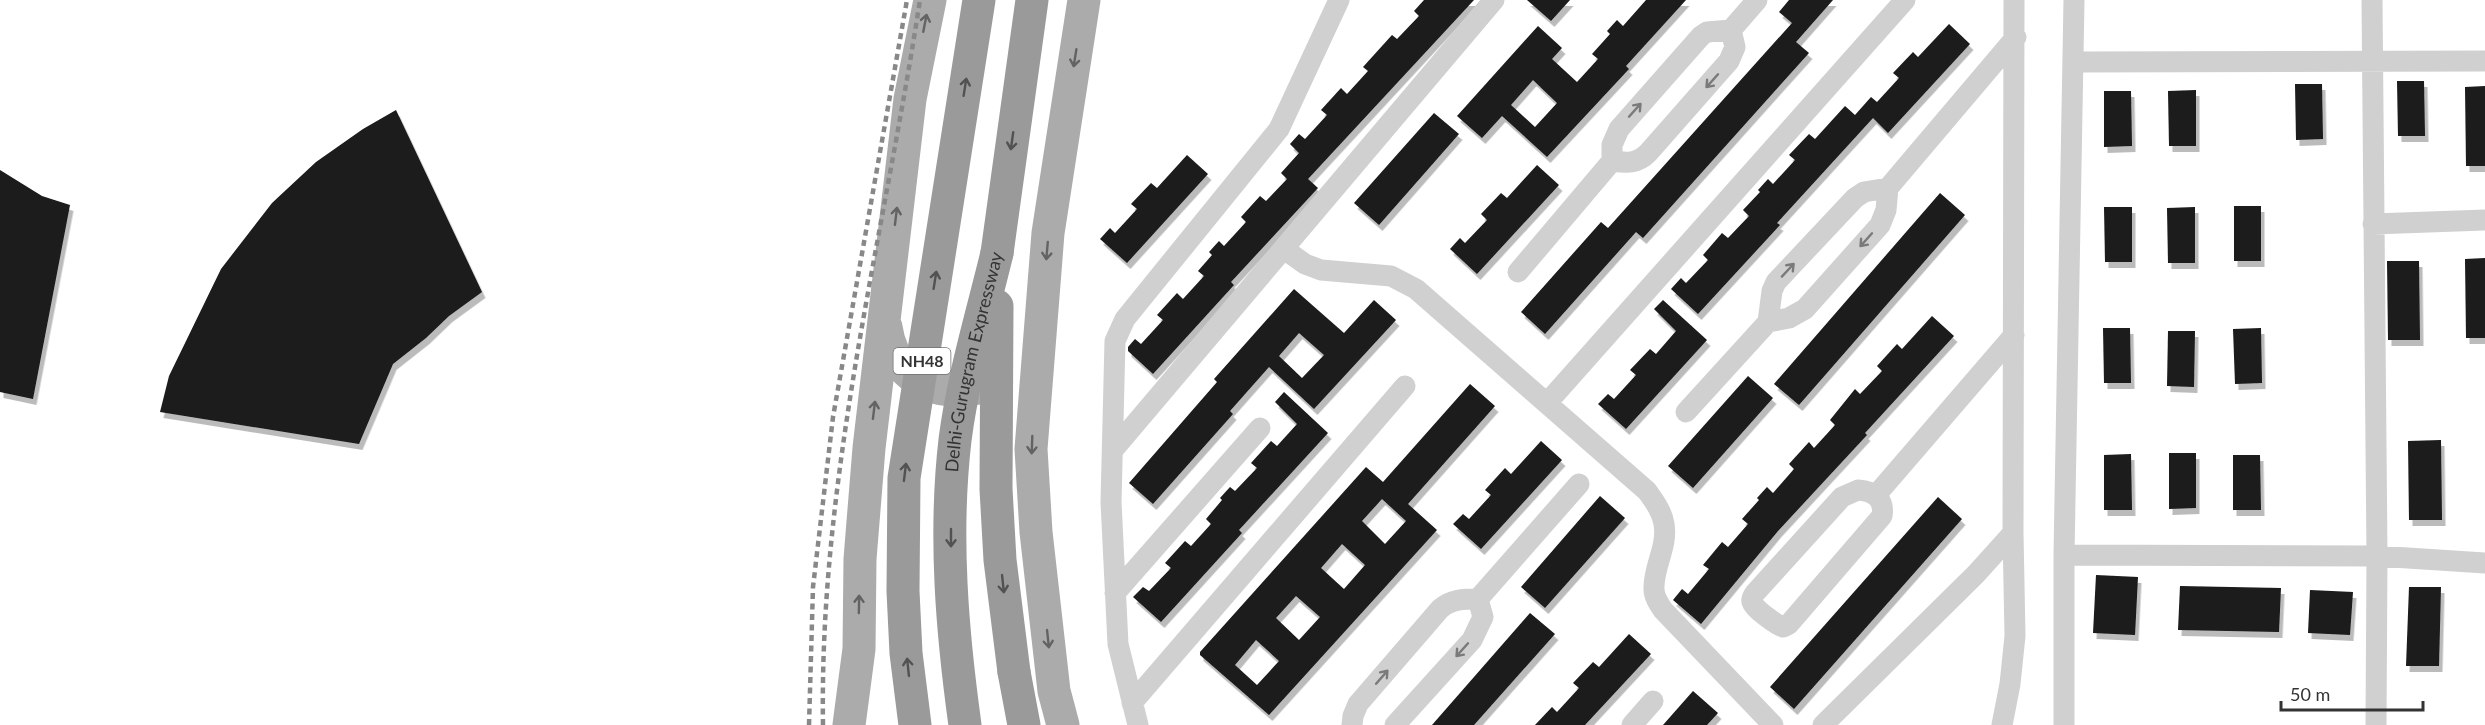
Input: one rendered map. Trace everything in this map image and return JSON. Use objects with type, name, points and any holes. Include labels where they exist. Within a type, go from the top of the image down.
[{"type":"highway","name":"NH48","points":[[915,725],[906,653],[903,591],[904,478],[979,0]]},
{"type":"highway","name":"Delhi-Gurugram Expressway","points":[[965,725],[956,661],[951,594],[951,515],[955,450],[964,387],[997,253],[1032,0]]},
{"type":"highway","points":[[997,253],[996,489],[1007,623],[1024,725]]},
{"type":"main road","points":[[849,725],[859,649],[860,559],[869,448],[910,99],[930,0]]},
{"type":"main road","points":[[1063,725],[1054,691],[1036,532],[1031,449],[1048,232],[1084,0]]},
{"type":"main road","points":[[885,318],[888,342],[905,371],[924,384],[945,390],[970,390],[1003,378],[1017,369],[1030,356],[1040,337]]},
{"type":"main road","points":[[1048,725],[1054,691]]},
{"type":"street","points":[[1138,725],[1119,657],[1115,593],[1111,502],[1114,353],[1118,330],[1279,129],[1339,0]]},
{"type":"street","points":[[1113,450],[1494,0]]},
{"type":"street","points":[[1518,272],[1612,161],[1612,145],[1618,129],[1701,36],[1707,32],[1731,30],[1757,0]]},
{"type":"street","points":[[1547,403],[1905,0]]},
{"type":"street","points":[[2002,725],[2010,684],[2015,636],[2013,533],[2016,38],[2014,0]]},
{"type":"street","points":[[2064,725],[2064,555],[2074,0]]},
{"type":"street","points":[[2372,0],[2377,556],[2376,725]]},
{"type":"street","points":[[1612,161],[1633,162],[1641,160],[1648,153],[1729,61],[1735,47],[1731,30]]},
{"type":"street","points":[[1686,412],[1768,322],[1798,314],[1827,283],[1884,218],[1888,188],[2016,38]]},
{"type":"street","points":[[2074,62],[2372,60],[2485,62]]},
{"type":"street","points":[[1768,322],[1772,291],[1776,282],[1855,198],[1864,192],[1888,188]]},
{"type":"street","points":[[2373,224],[2485,220]]},
{"type":"street","points":[[1284,249],[1305,264],[1321,270],[1391,276],[1416,289],[1647,491],[1660,510],[1665,523],[1665,540],[1654,589],[1663,610],[1773,725]]},
{"type":"street","points":[[1876,495],[2014,335]]},
{"type":"street","points":[[1132,703],[1405,386]]},
{"type":"street","points":[[1115,593],[1260,428]]},
{"type":"street","points":[[1352,725],[1355,710],[1359,704],[1440,609],[1446,603],[1455,600],[1478,598],[1579,484]]},
{"type":"street","points":[[1858,490],[1869,490],[1876,495],[1883,509],[1882,516],[1789,624],[1783,627],[1778,625],[1754,606],[1752,598],[1757,590],[1842,497],[1858,490]]},
{"type":"street","points":[[1823,725],[1976,574],[2013,533]]},
{"type":"street","points":[[2064,555],[2377,556],[2485,563]]},
{"type":"street","points":[[1395,725],[1472,640],[1483,617],[1478,598]]},
{"type":"street","points":[[1632,725],[1653,701]]},
{"type":"building","points":[[1424,0],[1474,0],[1308,179],[1318,188],[1231,282],[1234,285],[1153,374],[1128,351],[1128,347],[1135,339],[1141,344],[1163,320],[1157,315],[1177,293],[1183,299],[1204,276],[1198,271],[1212,255],[1209,252],[1219,241],[1224,246],[1246,222],[1241,217],[1260,196],[1266,201],[1287,179],[1281,173],[1299,153],[1290,144],[1299,134],[1305,139],[1327,115],[1321,110],[1341,88],[1347,94],[1368,71],[1363,67],[1392,35],[1397,39],[1419,16],[1414,11]]},
{"type":"building","points":[[1527,0],[1570,0],[1551,21]]},
{"type":"building","points":[[1646,0],[1686,0],[1626,66],[1629,69],[1547,157],[1502,116],[1482,138],[1457,116],[1538,26],[1562,48],[1552,59],[1577,82],[1598,59],[1592,54],[1610,34],[1607,31],[1617,20],[1623,26]],"holes":[[[1533,80],[1557,103],[1535,127],[1511,105]]]},
{"type":"building","points":[[1789,0],[1833,0],[1796,42],[1809,53],[1643,238],[1636,232],[1545,334],[1521,312],[1601,222],[1608,228],[1792,23],[1779,12]]},
{"type":"building","points":[[1949,24],[1970,44],[1888,133],[1873,118],[1777,223],[1780,225],[1698,314],[1671,289],[1681,278],[1686,283],[1708,260],[1703,255],[1722,233],[1728,238],[1749,216],[1743,210],[1760,192],[1758,190],[1768,179],[1773,184],[1795,160],[1789,155],[1809,134],[1815,139],[1845,106],[1855,115],[1871,97],[1877,102],[1899,78],[1893,73],[1913,52],[1918,57]]},
{"type":"building","points":[[2397,81],[2424,81],[2425,136],[2398,136]]},
{"type":"building","points":[[2295,84],[2322,84],[2323,139],[2296,140]]},
{"type":"building","points":[[2485,86],[2485,166],[2466,166],[2465,87]]},
{"type":"building","points":[[2196,90],[2196,146],[2169,146],[2168,91]]},
{"type":"building","points":[[2104,91],[2131,91],[2132,146],[2104,147]]},
{"type":"building","points":[[396,110],[482,292],[449,316],[393,364],[359,444],[160,412],[169,376],[221,269],[272,203],[316,162],[363,129]]},
{"type":"building","points":[[1434,113],[1459,134],[1379,225],[1354,203]]},
{"type":"building","points":[[1187,155],[1208,174],[1127,263],[1100,239],[1110,228],[1115,233],[1137,209],[1131,204],[1151,183],[1157,188]]},
{"type":"building","points":[[1537,165],[1559,185],[1477,274],[1450,249],[1460,238],[1465,243],[1487,220],[1481,214],[1501,193],[1507,198]]},
{"type":"building","points":[[0,170],[42,196],[70,205],[33,399],[0,392]]},
{"type":"building","points":[[1940,193],[1965,215],[1799,405],[1774,384]]},
{"type":"building","points":[[2234,206],[2261,206],[2261,261],[2234,261]]},
{"type":"building","points":[[2104,207],[2132,207],[2132,262],[2105,262]]},
{"type":"building","points":[[2195,207],[2195,263],[2168,263],[2167,208]]},
{"type":"building","points":[[2485,258],[2485,338],[2466,338],[2465,259]]},
{"type":"building","points":[[2387,261],[2419,261],[2420,340],[2388,340]]},
{"type":"building","points":[[1294,289],[1344,333],[1374,300],[1396,320],[1314,409],[1269,367],[1230,411],[1233,414],[1153,504],[1129,483],[1217,382],[1214,379]],"holes":[[[1299,333],[1324,355],[1302,378],[1279,356]]]},
{"type":"building","points":[[1663,300],[1707,340],[1626,429],[1598,404],[1608,394],[1614,399],[1636,375],[1630,370],[1650,349],[1656,354],[1676,331],[1654,309]]},
{"type":"building","points":[[1932,316],[1954,336],[1778,531],[1701,624],[1673,600],[1682,589],[1688,594],[1709,569],[1703,565],[1722,542],[1728,547],[1748,524],[1742,519],[1767,487],[1773,493],[1794,469],[1789,464],[1809,442],[1814,448],[1835,425],[1830,420],[1855,389],[1860,394],[1882,371],[1877,366],[1897,344],[1902,349]]},
{"type":"building","points":[[2103,328],[2130,328],[2131,383],[2104,383]]},
{"type":"building","points":[[2261,328],[2262,383],[2235,384],[2233,329]]},
{"type":"building","points":[[2168,331],[2195,331],[2194,387],[2167,386]]},
{"type":"building","points":[[1748,376],[1773,398],[1693,488],[1668,466]]},
{"type":"building","points":[[1470,384],[1495,406],[1408,504],[1437,530],[1269,715],[1200,655],[1200,652],[1366,467],[1383,482]],"holes":[[[1382,499],[1406,521],[1385,544],[1362,521]],[[1342,544],[1365,565],[1344,589],[1321,568]],[[1296,596],[1320,617],[1299,640],[1276,618]],[[1256,640],[1279,661],[1257,685],[1235,665]]]},
{"type":"building","points":[[1284,392],[1328,433],[1239,530],[1242,533],[1161,622],[1133,597],[1143,587],[1149,591],[1171,568],[1165,563],[1185,541],[1191,546],[1211,524],[1206,519],[1222,500],[1220,498],[1230,487],[1235,491],[1257,468],[1251,463],[1271,441],[1277,446],[1297,424],[1275,402]]},
{"type":"building","points":[[2441,440],[2442,520],[2409,520],[2408,441]]},
{"type":"building","points":[[1541,441],[1562,460],[1481,549],[1453,524],[1463,514],[1469,519],[1491,495],[1485,490],[1505,468],[1511,474]]},
{"type":"building","points":[[2169,453],[2196,453],[2196,508],[2169,509]]},
{"type":"building","points":[[2131,454],[2132,510],[2104,510],[2104,455]]},
{"type":"building","points":[[2233,455],[2260,455],[2261,510],[2233,510]]},
{"type":"building","points":[[1600,496],[1625,518],[1545,608],[1521,587]]},
{"type":"building","points":[[1938,497],[1962,519],[1794,709],[1770,687]]},
{"type":"building","points":[[2096,575],[2138,577],[2135,635],[2093,633]]},
{"type":"building","points":[[2180,586],[2281,588],[2279,632],[2178,630]]},
{"type":"building","points":[[2409,587],[2441,587],[2439,666],[2406,666]]},
{"type":"building","points":[[2310,590],[2353,592],[2350,635],[2308,633]]},
{"type":"building","points":[[1530,613],[1555,634],[1474,725],[1432,725]]},
{"type":"building","points":[[1629,634],[1651,654],[1585,725],[1535,725],[1552,707],[1557,712],[1579,688],[1573,683],[1593,662],[1599,667]]},
{"type":"building","points":[[1693,691],[1718,713],[1707,725],[1663,725]]},
{"type":"railway","points":[[809,725],[813,587],[833,417],[907,0]]},
{"type":"railway","points":[[823,725],[825,633],[831,542],[842,451],[920,0]]}]
